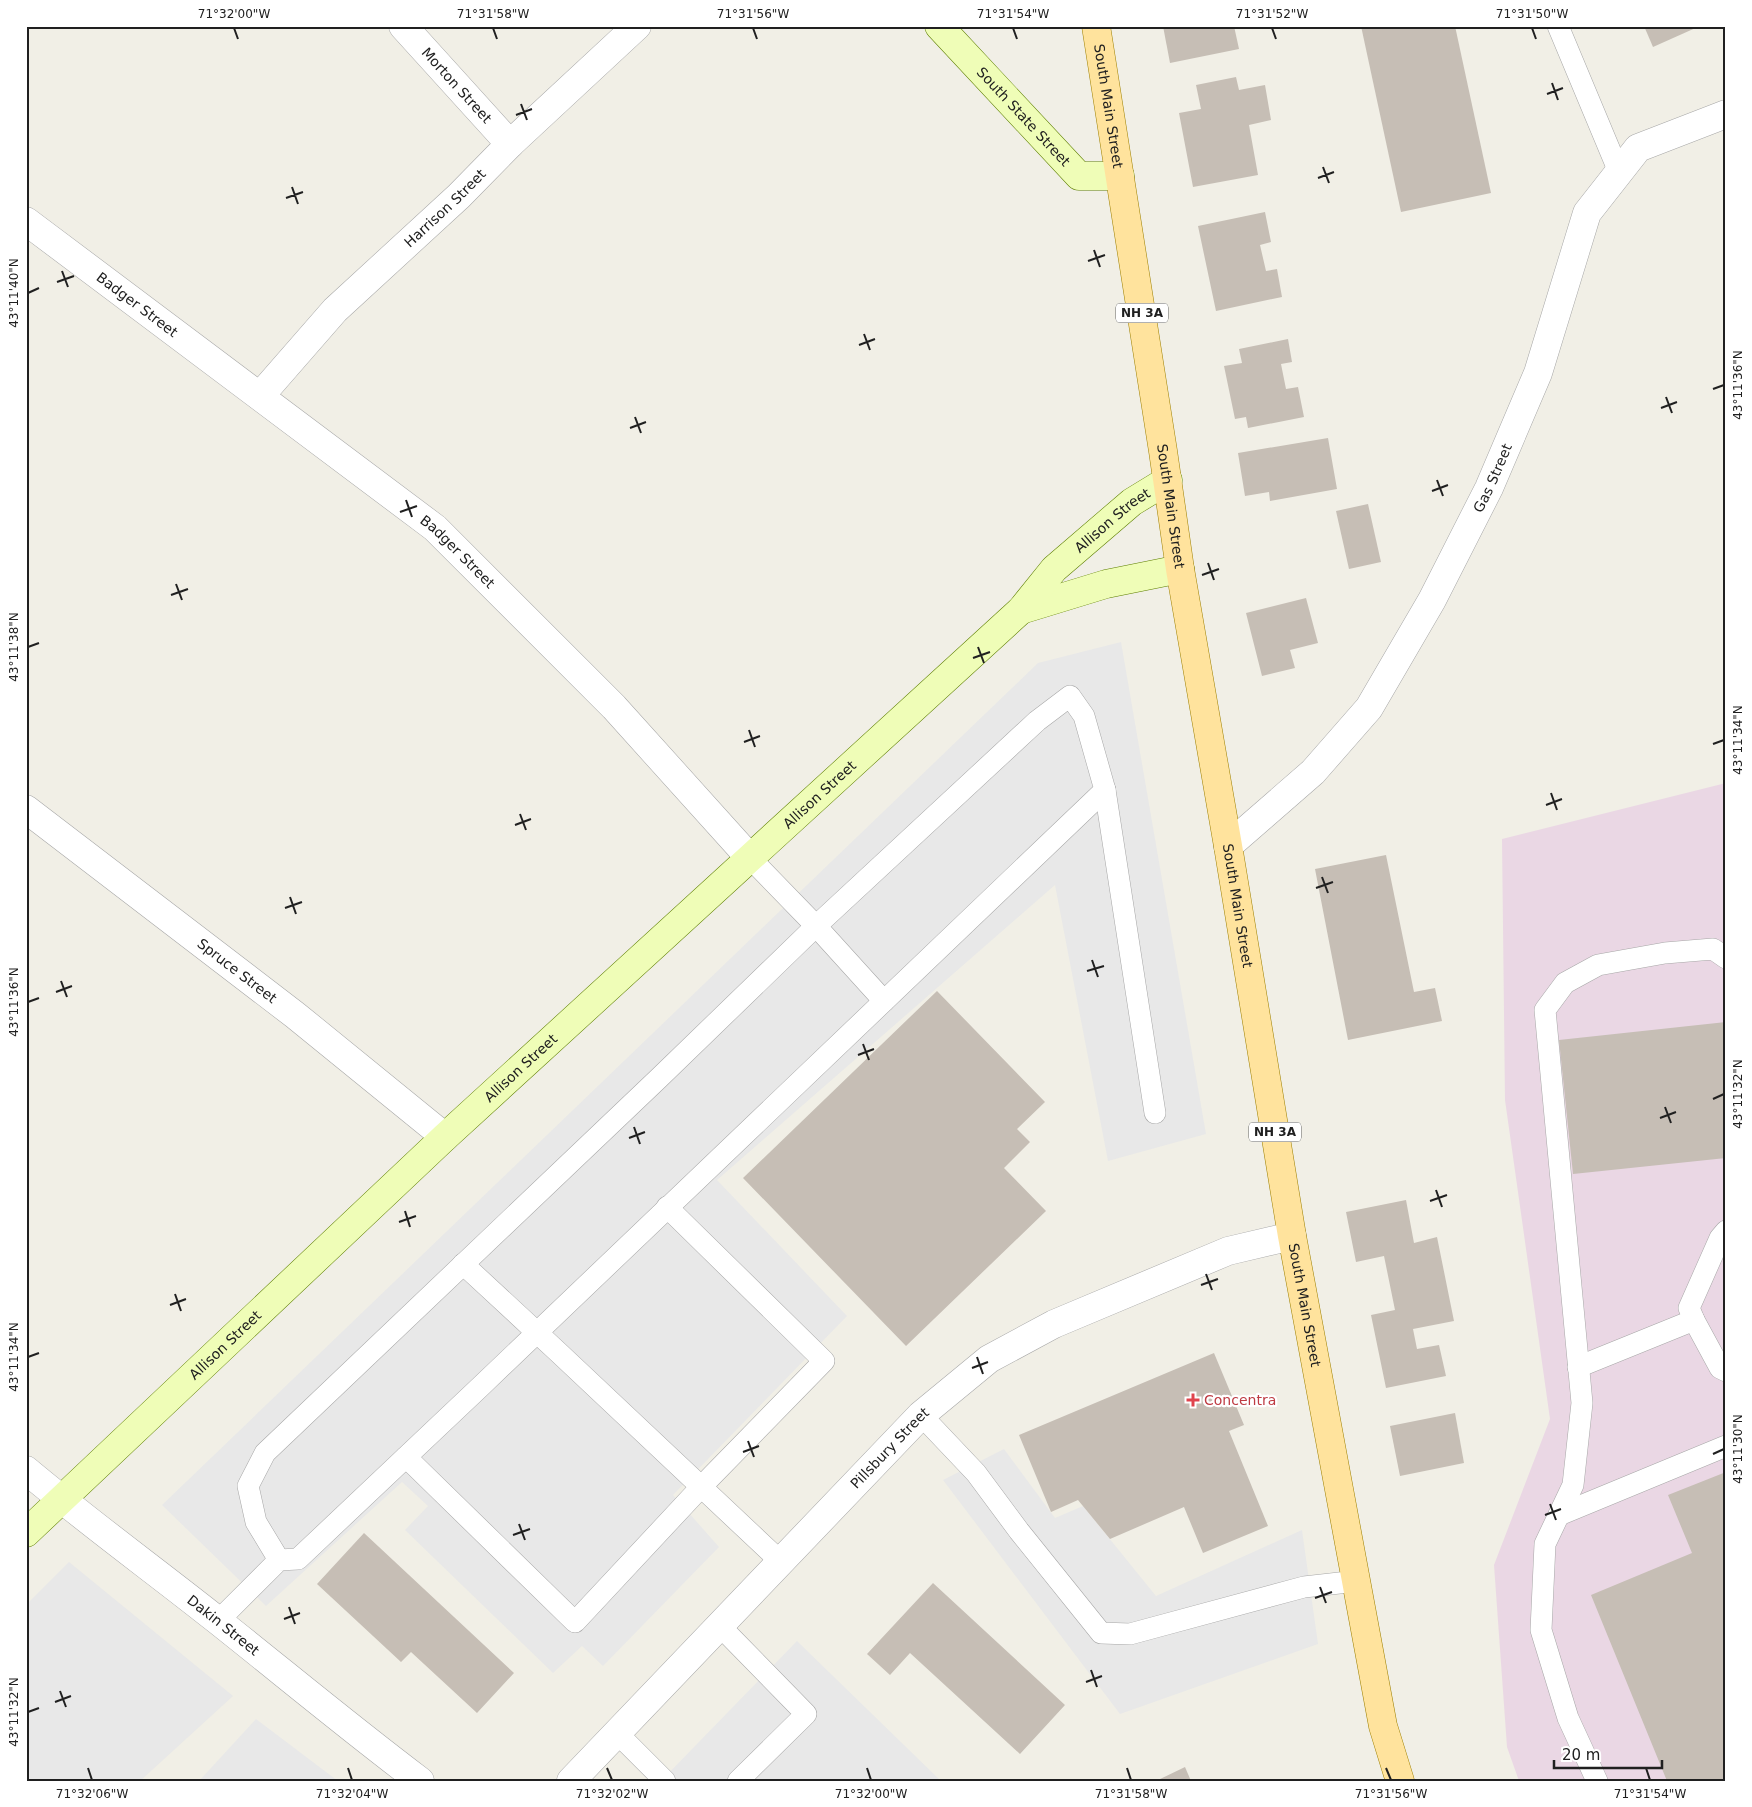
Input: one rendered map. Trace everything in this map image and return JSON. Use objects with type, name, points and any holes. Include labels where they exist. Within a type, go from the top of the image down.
[{"type":"main road","name":"South Main Street","points":[[1096,26],[1168,480],[1180,569],[1292,1236],[1384,1726],[1400,1781]]},
{"type":"street","name":"Morton Street","points":[[403,26],[510,144]]},
{"type":"street","name":"Harrison Street","points":[[260,396],[336,310],[637,26]]},
{"type":"street","name":"South State Street","points":[[939,26],[1079,176],[1120,176]]},
{"type":"street","name":"Gas Street","points":[[1228,846],[1313,772],[1369,708],[1432,600],[1489,488],[1538,373],[1588,213],[1638,148],[1726,114]]},
{"type":"street","name":"Badger Street","points":[[26,221],[435,528],[614,707],[750,858]]},
{"type":"street","name":"Allison Street","points":[[26,1533],[445,1137],[1021,610],[1054,569],[1132,502],[1168,480]]},
{"type":"street","name":"Allison Street","points":[[1021,610],[1106,584],[1180,569]]},
{"type":"street","name":"Spruce Street","points":[[26,809],[295,1015],[445,1137]]},
{"type":"street","name":"Pillsbury Street","points":[[571,1781],[921,1415],[988,1359],[1054,1324],[1228,1251],[1292,1236]]},
{"type":"street","name":"Dakin Street","points":[[26,1470],[420,1781]]},
{"type":"lane","points":[[1558,26],[1619,172]]},
{"type":"lane","points":[[279,1560],[256,1522],[248,1486],[265,1453],[660,1078],[816,926],[1037,720],[1070,696],[1084,716],[1105,790],[1155,1114]]},
{"type":"lane","points":[[218,1621],[279,1560],[298,1559],[1105,790]]},
{"type":"lane","points":[[750,858],[816,926],[884,1001]]},
{"type":"lane","points":[[1598,1781],[1568,1718],[1541,1630],[1546,1544],[1573,1485],[1582,1403],[1545,1010],[1565,983],[1598,965],[1665,952],[1713,949],[1726,958]]},
{"type":"lane","points":[[406,1457],[575,1622],[824,1361],[667,1207]]},
{"type":"lane","points":[[1726,1231],[1720,1238],[1689,1308],[1720,1368],[1726,1371]]},
{"type":"lane","points":[[463,1264],[780,1561]]},
{"type":"lane","points":[[1578,1367],[1694,1320]]},
{"type":"lane","points":[[921,1415],[976,1474],[1101,1633],[1130,1634],[1304,1588],[1357,1581]]},
{"type":"lane","points":[[1559,1514],[1726,1446]]},
{"type":"lane","points":[[719,1625],[806,1714],[738,1781]]},
{"type":"lane","points":[[616,1733],[665,1781]]},
{"type":"shaded area","points":[[1121,642],[1206,1134],[1108,1161],[1055,885],[717,1180],[847,1316],[673,1495],[719,1547],[603,1666],[582,1646],[553,1673],[405,1530],[428,1506],[402,1482],[266,1606],[162,1505],[1038,663]]},
{"type":"shaded area","points":[[1726,783],[1726,1781],[1519,1781],[1507,1747],[1494,1565],[1550,1419],[1505,1100],[1502,839]]},
{"type":"shaded area","points":[[1004,1449],[1055,1518],[1083,1506],[1156,1596],[1302,1530],[1318,1644],[1120,1714],[943,1480]]},
{"type":"shaded area","points":[[69,1562],[233,1696],[140,1781],[26,1781],[26,1605]]},
{"type":"shaded area","points":[[797,1641],[941,1781],[661,1781]]},
{"type":"shaded area","points":[[256,1719],[338,1781],[199,1781]]},
{"type":"building","points":[[1163,26],[1234,26],[1239,49],[1170,63]]},
{"type":"building","points":[[1361,26],[1455,26],[1491,193],[1401,212]]},
{"type":"building","points":[[1644,26],[1700,26],[1653,47]]},
{"type":"building","points":[[1236,77],[1239,90],[1265,85],[1271,120],[1249,125],[1258,175],[1193,187],[1179,113],[1201,109],[1196,85]]},
{"type":"building","points":[[1265,212],[1271,242],[1260,245],[1266,271],[1277,269],[1282,297],[1216,311],[1198,226]]},
{"type":"building","points":[[1288,339],[1292,362],[1281,364],[1286,389],[1298,387],[1304,417],[1248,428],[1246,417],[1235,419],[1224,366],[1242,363],[1239,349]]},
{"type":"building","points":[[1328,438],[1337,489],[1270,501],[1269,492],[1245,496],[1238,453]]},
{"type":"building","points":[[1368,504],[1381,562],[1349,569],[1336,511]]},
{"type":"building","points":[[1306,598],[1318,643],[1290,650],[1295,668],[1262,676],[1246,613]]},
{"type":"building","points":[[1386,855],[1414,992],[1435,988],[1442,1021],[1348,1040],[1315,869]]},
{"type":"building","points":[[937,991],[1045,1102],[1017,1129],[1030,1142],[1004,1168],[1046,1211],[906,1346],[743,1178]]},
{"type":"building","points":[[1726,1022],[1726,1158],[1573,1174],[1559,1040]]},
{"type":"building","points":[[1406,1200],[1414,1243],[1437,1237],[1454,1321],[1413,1329],[1417,1349],[1439,1345],[1446,1376],[1386,1388],[1371,1315],[1395,1310],[1384,1256],[1356,1262],[1346,1212]]},
{"type":"building","points":[[1214,1353],[1244,1425],[1229,1431],[1268,1526],[1203,1553],[1184,1507],[1110,1539],[1078,1500],[1051,1512],[1019,1435]]},
{"type":"building","points":[[1455,1413],[1464,1463],[1400,1476],[1390,1426]]},
{"type":"building","points":[[1726,1472],[1726,1781],[1667,1781],[1591,1595],[1692,1553],[1668,1495]]},
{"type":"building","points":[[364,1533],[514,1673],[477,1713],[411,1652],[401,1662],[317,1584]]},
{"type":"building","points":[[933,1583],[1065,1705],[1020,1754],[910,1653],[890,1675],[867,1654]]},
{"type":"building","points":[[1185,1767],[1191,1781],[1156,1781]]},
{"type":"place","name":"Concentra","points":[[1193,1400]]}]
